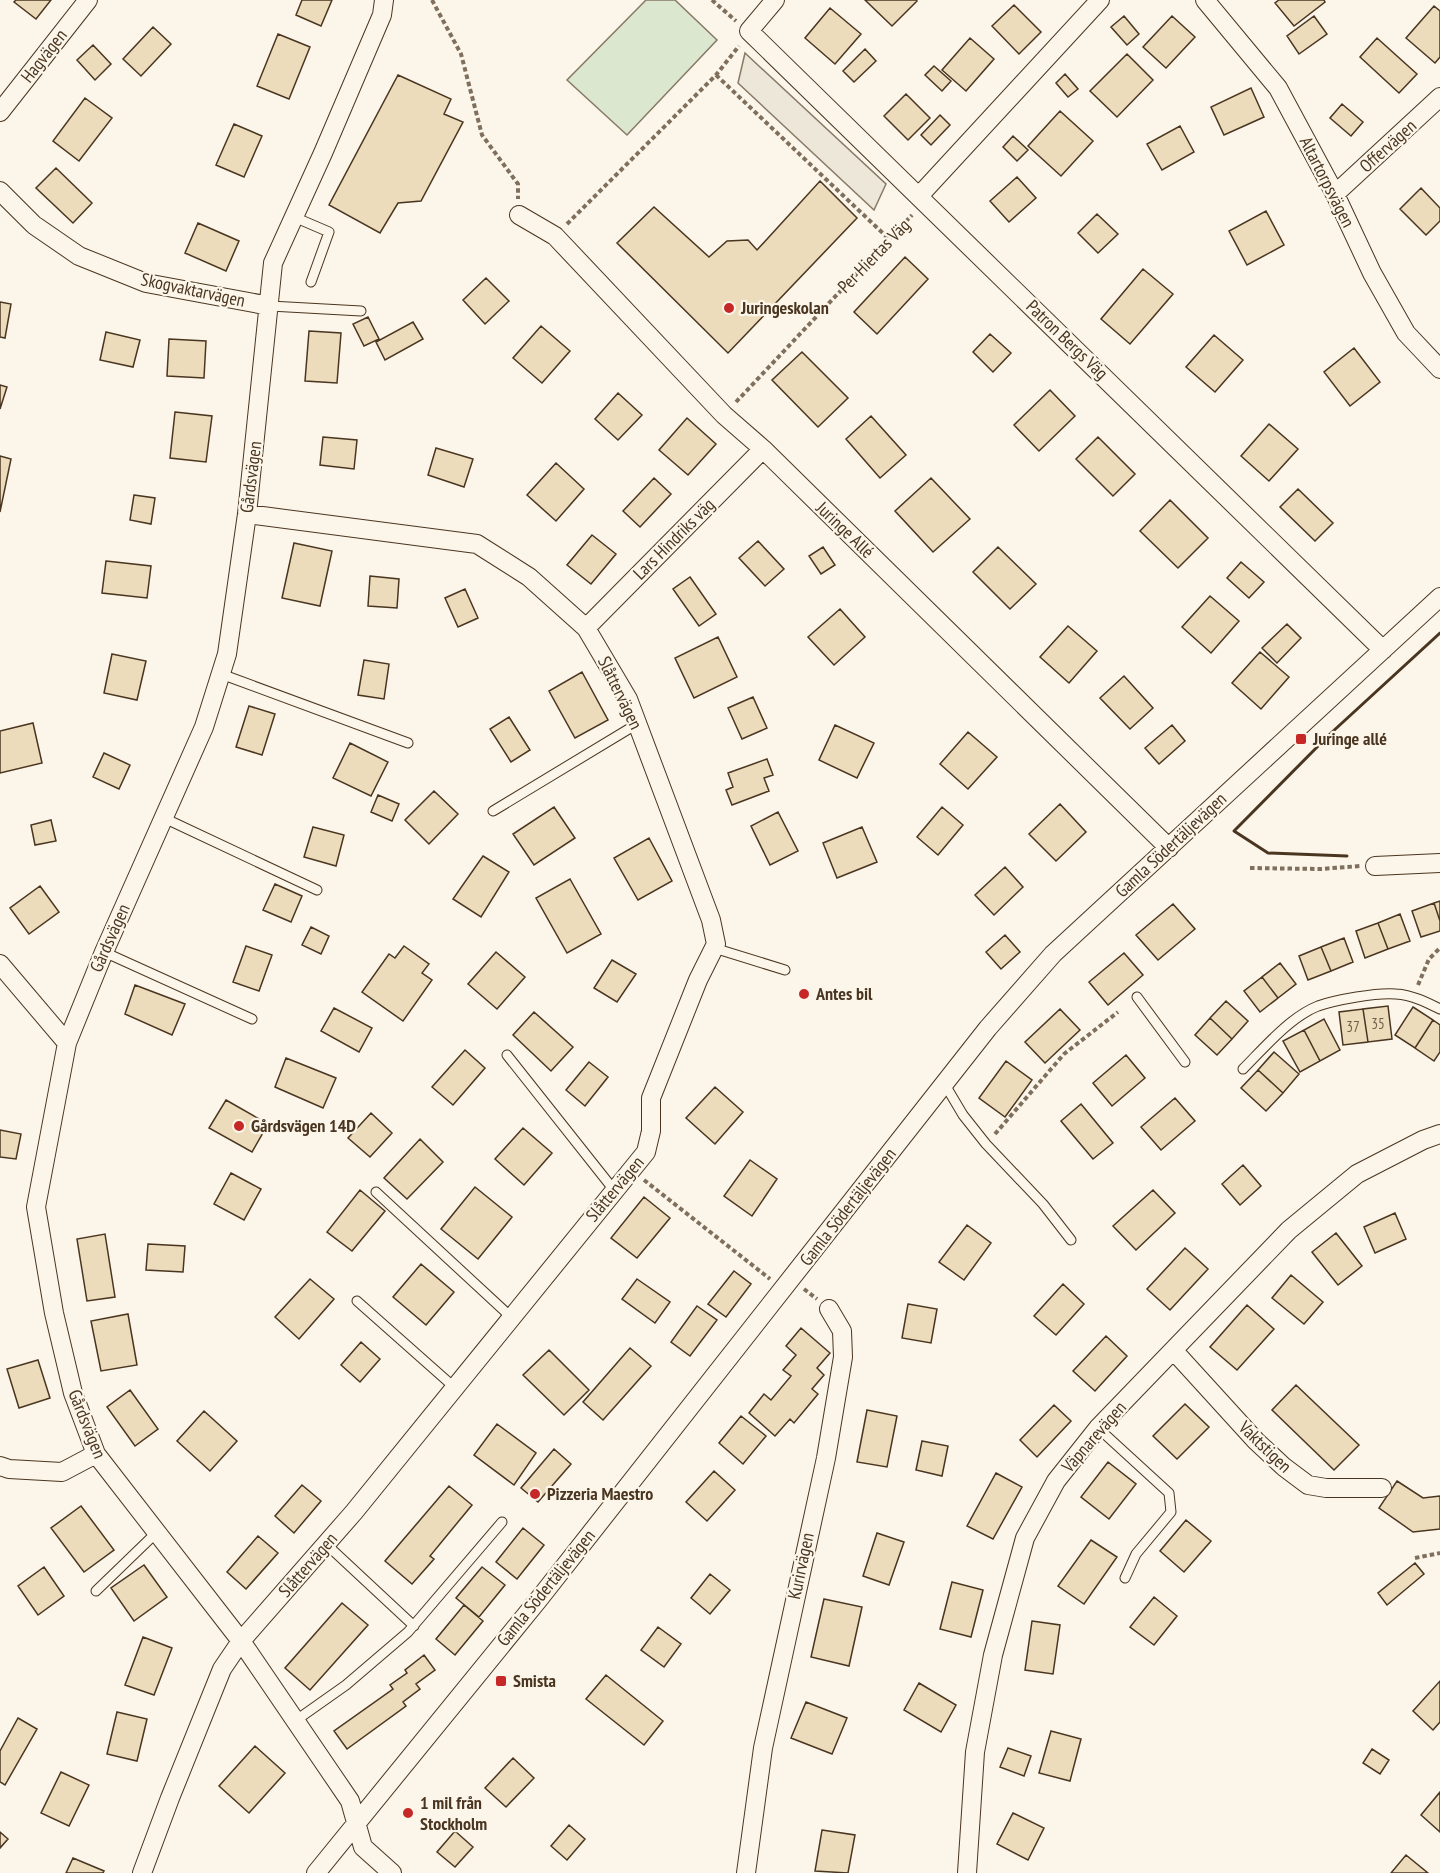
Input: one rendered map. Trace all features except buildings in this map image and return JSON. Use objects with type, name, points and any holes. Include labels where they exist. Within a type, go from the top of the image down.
[{"type":"street","name":"Hagvägen","points":[[0,112],[88,0]]},
{"type":"street","name":"Gårdsvägen","points":[[384,0],[382,15],[273,264],[247,514],[227,654],[204,727],[104,952],[68,1043],[36,1207],[56,1324],[73,1393],[96,1454],[241,1641],[350,1801],[363,1847],[392,1873]]},
{"type":"street","points":[[749,31],[775,0]]},
{"type":"street","points":[[922,199],[1100,0]]},
{"type":"street","name":"Altartorpsvägen","points":[[1205,0],[1278,88],[1335,194],[1372,273],[1406,333],[1440,369]]},
{"type":"street","name":"Patron Bergs Väg","points":[[749,31],[1383,650]]},
{"type":"street","name":"Offervägen","points":[[1335,194],[1440,97]]},
{"type":"street","name":"Skogvaktarvägen","points":[[0,191],[34,225],[79,256],[146,283],[270,306]]},
{"type":"street","name":"Juringe Allé","points":[[519,215],[555,236],[724,415],[763,449],[1169,848]]},
{"type":"street","name":"Lars Hindriks väg","points":[[586,628],[763,449]]},
{"type":"street","name":"Slåttervägen","points":[[142,1873],[222,1669],[241,1641],[326,1544],[646,1152],[651,1131],[651,1098],[698,980],[716,944],[711,920],[628,699],[586,628],[529,578],[477,544],[247,514]]},
{"type":"street","name":"Gamla Södertäljevägen","points":[[316,1873],[546,1589],[987,1028],[1053,954],[1440,597]]},
{"type":"street","points":[[1376,866],[1440,863]]},
{"type":"street","points":[[0,964],[68,1043]]},
{"type":"street","name":"Väpnarevägen","points":[[967,1873],[975,1752],[993,1655],[1025,1538],[1056,1480],[1098,1428],[1289,1230],[1357,1174],[1440,1134]]},
{"type":"street","name":"Kurirvägen","points":[[746,1873],[763,1748],[826,1458],[843,1357],[842,1331],[829,1309]]},
{"type":"street","name":"Vaktstigen","points":[[1174,1351],[1256,1441],[1308,1485],[1326,1488],[1382,1488]]},
{"type":"street","points":[[0,1466],[9,1469],[62,1472],[96,1454]]},
{"type":"lane","points":[[294,217],[329,232],[311,282]]},
{"type":"lane","points":[[270,306],[361,311]]},
{"type":"lane","points":[[221,675],[408,743]]},
{"type":"lane","points":[[494,811],[637,724]]},
{"type":"lane","points":[[164,818],[317,890]]},
{"type":"lane","points":[[714,948],[785,970]]},
{"type":"lane","points":[[104,952],[252,1019]]},
{"type":"lane","points":[[1243,1069],[1270,1040],[1317,1006],[1395,993],[1414,997],[1440,1009]]},
{"type":"lane","points":[[1137,997],[1185,1062]]},
{"type":"lane","points":[[507,1055],[614,1190]]},
{"type":"lane","points":[[944,1083],[963,1115],[986,1144],[1043,1204],[1071,1240]]},
{"type":"lane","points":[[376,1192],[511,1317]]},
{"type":"lane","points":[[357,1301],[454,1388]]},
{"type":"lane","points":[[1098,1428],[1170,1492],[1171,1512],[1136,1554],[1125,1578]]},
{"type":"lane","points":[[295,1721],[346,1685],[414,1626],[502,1522]]},
{"type":"lane","points":[[96,1591],[156,1533]]},
{"type":"lane","points":[[326,1544],[414,1626]]},
{"type":"path","points":[[432,0],[461,54],[482,135],[518,184],[519,215]]},
{"type":"path","points":[[555,236],[730,60],[749,31],[725,14],[712,0]]},
{"type":"path","points":[[716,75],[888,239]]},
{"type":"path","name":"Per Hiertas Väg","points":[[724,415],[888,239],[922,199]]},
{"type":"path","points":[[1250,868],[1321,869],[1376,866]]},
{"type":"path","points":[[1414,997],[1430,959],[1440,948]]},
{"type":"path","points":[[986,1144],[1064,1054],[1118,1012]]},
{"type":"path","points":[[630,1170],[787,1284],[829,1309]]},
{"type":"path","points":[[1415,1558],[1440,1553]]},
{"type":"green space","points":[[646,0],[675,0],[717,40],[627,135],[567,80]]},
{"type":"shaded area","points":[[745,53],[886,184],[874,210],[738,83]]},
{"type":"wall","points":[[1347,856],[1268,853],[1234,831],[1330,734],[1440,633]]},
{"type":"place","name":"Juringeskolan","points":[[729,308]]},
{"type":"place","name":"Juringe allé","points":[[1301,739]]},
{"type":"place","name":"Antes bil","points":[[804,994]]},
{"type":"place","name":"Gårdsvägen 14D","points":[[239,1126]]},
{"type":"place","name":"Pizzeria Maestro","points":[[535,1494]]},
{"type":"place","name":"Smista","points":[[501,1681]]},
{"type":"place","name":"1 mil från Stockholm","points":[[408,1813]]}]
